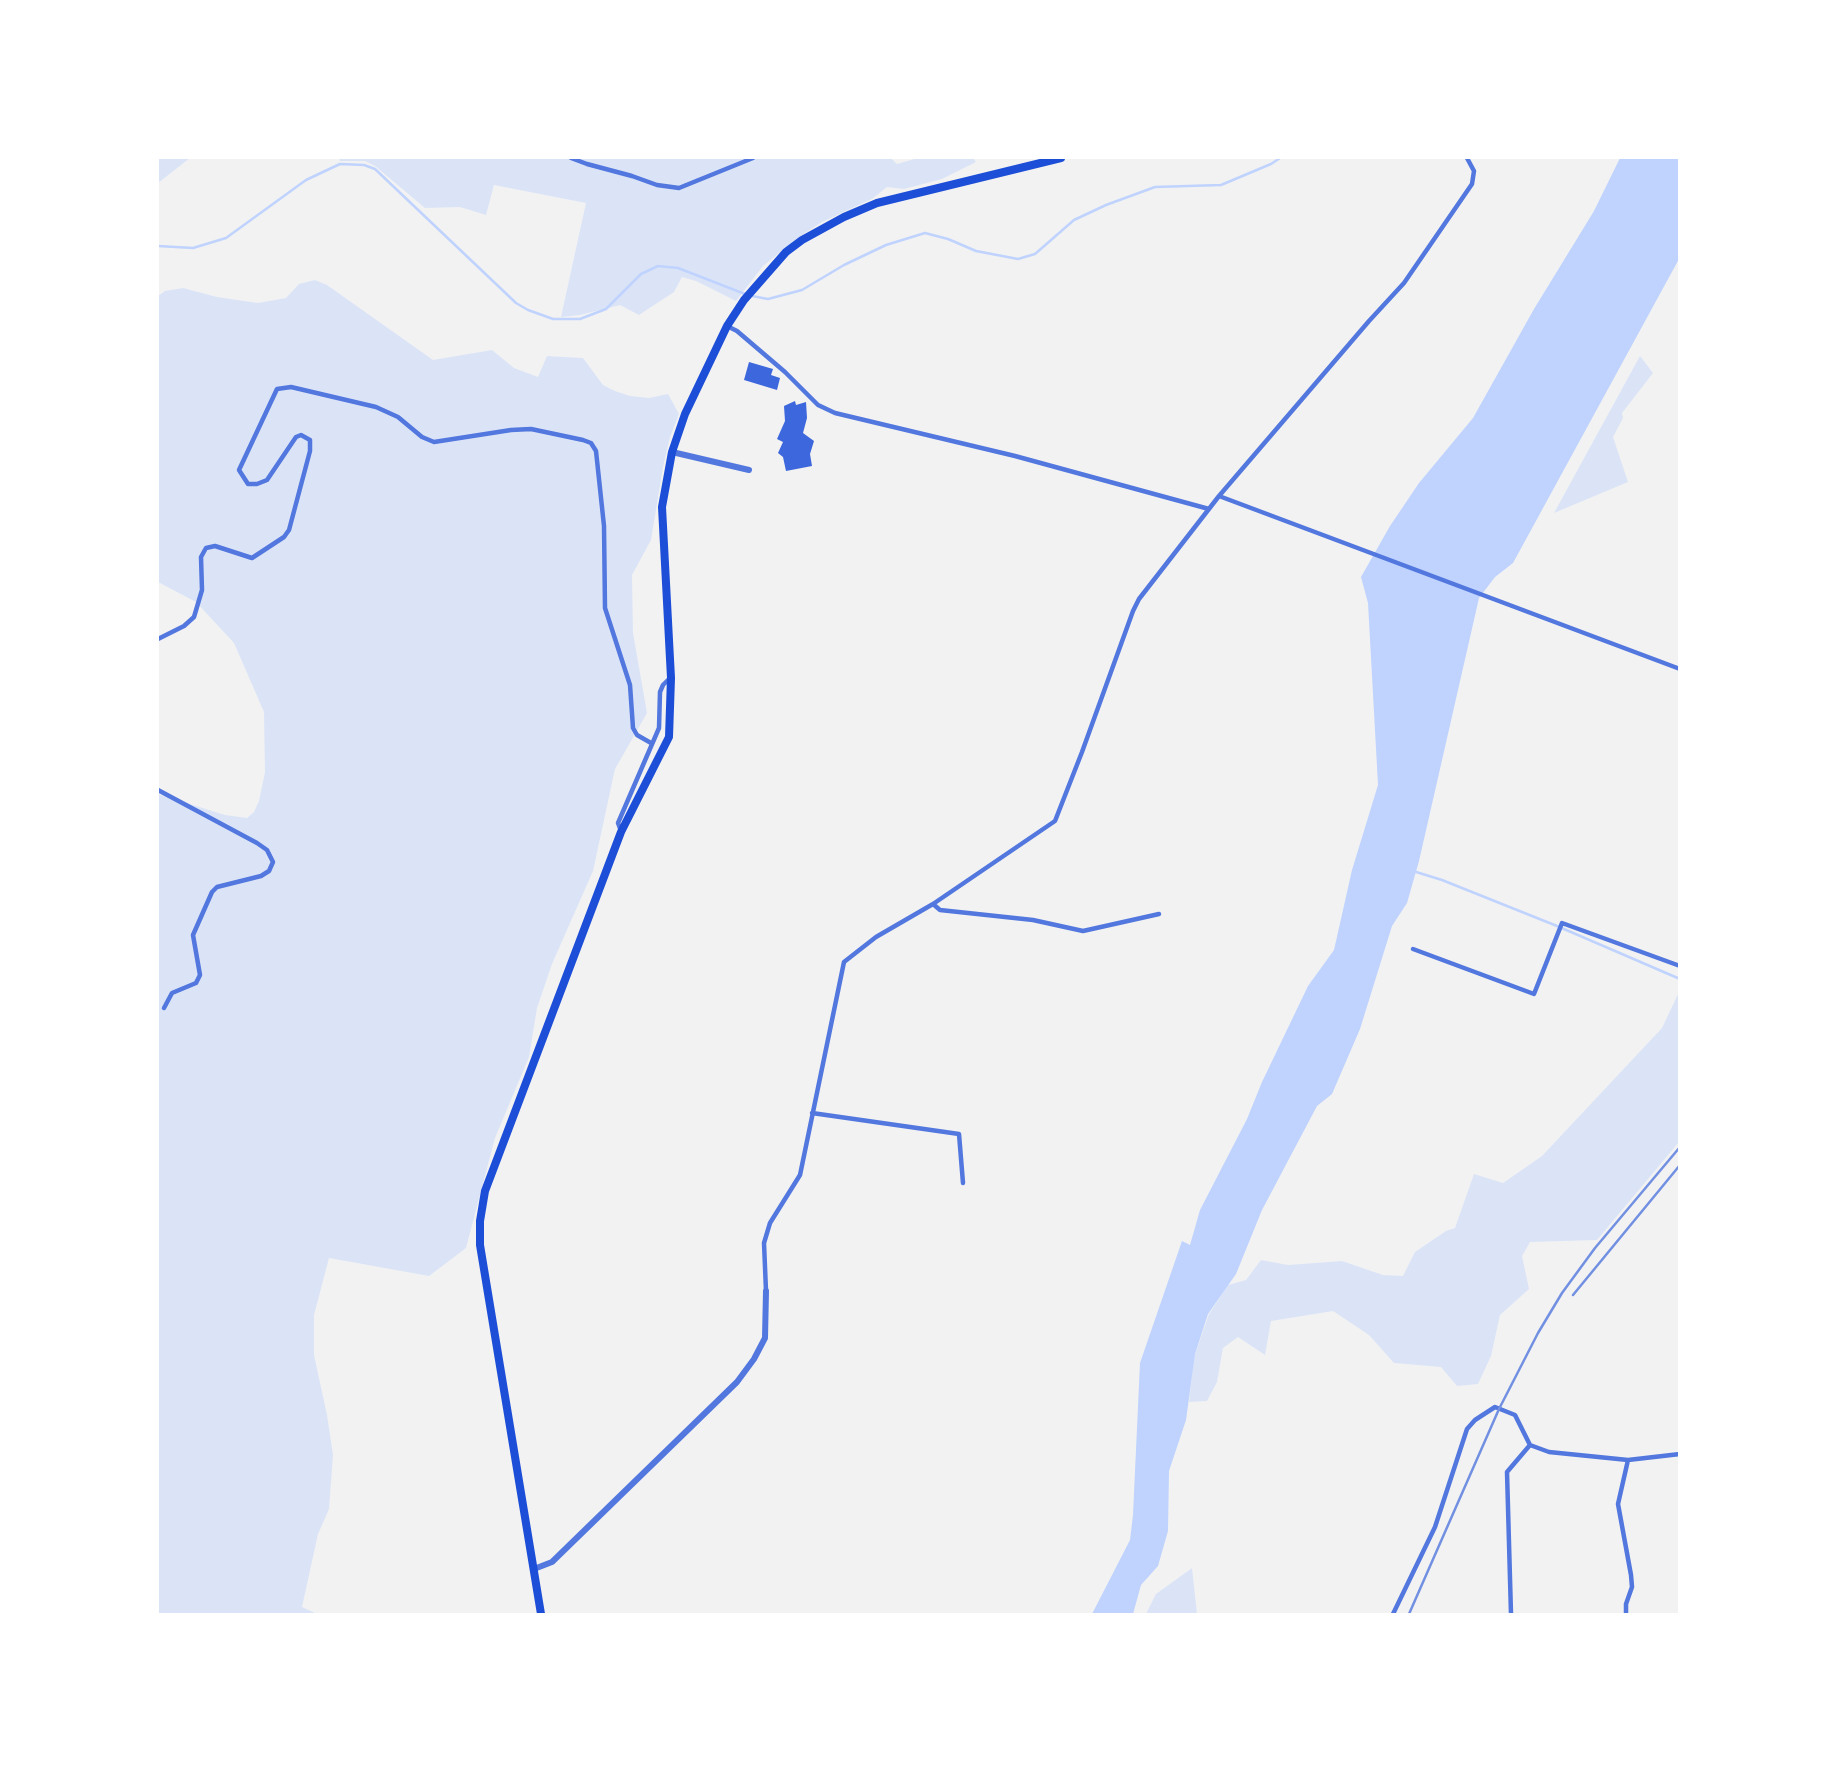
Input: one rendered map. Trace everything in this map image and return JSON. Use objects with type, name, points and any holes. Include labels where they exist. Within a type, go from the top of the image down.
[{"type":"main road","points":[[541,1615],[480,1245],[480,1222],[485,1191],[621,832],[669,737],[671,678],[662,507],[672,453],[685,414],[727,326],[744,300],[786,252],[802,240],[877,203],[1061,158]]},
{"type":"street","points":[[571,158],[657,185],[679,188],[753,158]]},
{"type":"street","points":[[534,1569],[552,1562],[737,1382],[765,1338],[764,1243],[770,1223],[800,1175],[844,962],[876,937],[933,904],[1055,821],[1139,599],[1219,496],[1404,283],[1472,184],[1474,171],[1467,158]]},
{"type":"street","points":[[727,326],[737,331],[785,372],[818,405],[835,413],[1015,456],[1209,509]]},
{"type":"street","points":[[158,639],[184,626],[194,617],[202,590],[201,557],[206,548],[215,546],[252,558],[284,537],[289,530],[307,463],[310,440],[301,435],[296,437],[267,480],[248,484],[239,470],[277,388],[290,387],[376,407],[398,417],[422,437],[434,442],[531,429],[583,440],[591,443],[596,452],[604,526],[605,608],[630,685],[633,728],[637,735],[651,743]]},
{"type":"street","points":[[672,453],[749,470]]},
{"type":"street","points":[[1219,496],[1679,669]]},
{"type":"street","points":[[621,832],[618,823],[659,728],[660,692],[663,684],[671,678]]},
{"type":"street","points":[[158,790],[257,843],[267,850],[273,862],[269,871],[261,876],[217,887],[212,892],[193,935],[200,975],[196,983],[172,993],[164,1008]]},
{"type":"street","points":[[933,904],[940,910],[1033,920],[1083,931],[1159,914]]},
{"type":"street","points":[[1413,949],[1534,993],[1562,923],[1679,965]]},
{"type":"street","points":[[812,1113],[959,1134],[962,1183]]},
{"type":"street","points":[[1393,1615],[1435,1527],[1467,1429],[1475,1420],[1495,1407],[1515,1415],[1530,1445],[1566,1455],[1628,1460],[1679,1454]]},
{"type":"street","points":[[1511,1615],[1507,1472],[1530,1445]]},
{"type":"street","points":[[1626,1615],[1632,1575],[1618,1504],[1628,1460]]},
{"type":"shaded area","points":[[158,158],[190,158],[158,183]]},
{"type":"shaded area","points":[[339,158],[891,158],[897,164],[918,158],[973,158],[976,162],[942,179],[904,189],[887,187],[872,199],[822,222],[763,266],[736,301],[682,277],[674,292],[639,315],[620,305],[561,317],[586,203],[494,185],[486,215],[460,207],[425,208],[375,166],[365,161],[340,161]]},
{"type":"shaded area","points":[[315,280],[327,285],[433,360],[492,350],[514,368],[538,377],[547,356],[583,358],[603,385],[615,391],[649,398],[668,394],[679,414],[663,467],[651,540],[632,575],[633,633],[647,713],[615,769],[593,871],[552,964],[537,1008],[529,1057],[495,1138],[466,1248],[429,1276],[329,1258],[314,1315],[314,1355],[333,1455],[329,1509],[318,1534],[302,1607],[317,1614],[158,1614],[158,794],[225,815],[247,818],[254,812],[259,801],[265,772],[264,712],[234,643],[196,602],[158,582],[158,296],[165,291],[183,288],[217,297],[258,303],[286,298],[299,284]]},
{"type":"shaded area","points":[[1640,356],[1653,373],[1622,413],[1623,418],[1613,437],[1628,482],[1554,513]]},
{"type":"shaded area","points":[[1679,992],[1679,1142],[1597,1240],[1530,1242],[1522,1256],[1529,1289],[1500,1315],[1491,1356],[1478,1384],[1457,1386],[1441,1367],[1394,1363],[1369,1335],[1333,1311],[1271,1321],[1265,1355],[1238,1337],[1223,1348],[1217,1382],[1207,1401],[1189,1402],[1194,1357],[1209,1314],[1228,1285],[1246,1280],[1261,1260],[1288,1265],[1342,1261],[1383,1275],[1403,1276],[1415,1252],[1455,1228],[1474,1174],[1503,1183],[1542,1156],[1662,1028]]},
{"type":"shaded area","points":[[1192,1568],[1197,1614],[1146,1614],[1156,1594]]},
{"type":"water","points":[[1620,158],[1679,158],[1679,259],[1513,563],[1495,577],[1479,598],[1419,861],[1407,903],[1392,926],[1360,1029],[1332,1094],[1317,1106],[1262,1210],[1236,1274],[1208,1314],[1195,1354],[1186,1420],[1169,1471],[1168,1531],[1158,1566],[1141,1585],[1133,1614],[1092,1614],[1130,1540],[1140,1363],[1182,1241],[1190,1245],[1200,1210],[1247,1119],[1308,986],[1334,950],[1352,870],[1378,785],[1368,603],[1361,577],[1390,526],[1419,483],[1473,418],[1534,309],[1594,211]]},
{"type":"building","points":[[749,362],[773,369],[771,375],[780,378],[777,390],[744,380]]},
{"type":"building","points":[[795,401],[796,405],[806,402],[807,418],[803,433],[814,441],[810,454],[812,466],[786,471],[783,457],[778,453],[783,442],[777,439],[785,421],[784,406]]},
{"type":"waterway","points":[[752,296],[768,299],[802,290],[844,265],[886,245],[925,233],[976,251],[1018,259],[1035,254],[1074,220],[1106,205],[1155,187],[1221,185],[1280,158]]},
{"type":"waterway","points":[[158,246],[193,248],[226,238],[306,180],[340,164],[364,165],[375,169],[516,303],[553,319],[580,319],[606,309],[641,274],[658,266],[678,268],[745,294]]},
{"type":"waterway","points":[[1413,871],[1557,926],[1680,979]]},
{"type":"railway","points":[[1409,1614],[1499,1409],[1538,1333],[1562,1293],[1595,1248],[1680,1147]]},
{"type":"railway","points":[[1573,1295],[1680,1165]]}]
